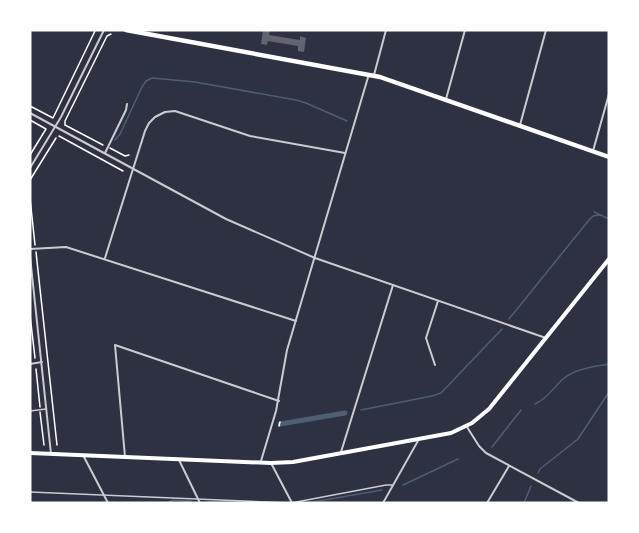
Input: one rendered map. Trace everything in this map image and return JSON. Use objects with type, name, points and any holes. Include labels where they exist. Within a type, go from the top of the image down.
[{"type":"highway","points":[[126,30],[371,75],[609,157]]},
{"type":"main road","points":[[30,453],[271,463],[340,454],[451,433],[467,426],[489,409],[609,259]]},
{"type":"street","points":[[30,168],[56,127],[104,30]]},
{"type":"street","points":[[261,462],[279,401],[285,361],[296,321],[346,153],[386,30]]},
{"type":"street","points":[[446,99],[465,30]]},
{"type":"street","points":[[520,125],[546,30]]},
{"type":"street","points":[[593,151],[609,94]]},
{"type":"street","points":[[105,153],[127,104]]},
{"type":"street","points":[[105,258],[132,168],[149,123],[159,114],[170,111],[180,113],[250,136],[346,153]]},
{"type":"street","points":[[30,113],[226,219],[315,258],[546,338]]},
{"type":"street","points":[[30,249],[66,246],[296,321]]},
{"type":"street","points":[[30,256],[51,454]]},
{"type":"street","points":[[340,454],[393,285]]},
{"type":"street","points":[[435,365],[426,338],[438,301]]},
{"type":"street","points":[[125,457],[115,345],[279,401]]},
{"type":"street","points":[[30,364],[42,362]]},
{"type":"street","points":[[467,426],[481,449],[489,455],[579,503]]},
{"type":"street","points":[[383,503],[419,439]]},
{"type":"street","points":[[83,455],[108,503]]},
{"type":"street","points":[[178,459],[200,503]]},
{"type":"street","points":[[271,463],[291,503]]},
{"type":"street","points":[[487,503],[509,466]]},
{"type":"lane","points":[[30,411],[46,409]]},
{"type":"lane","points":[[30,492],[291,503],[393,485]]},
{"type":"path","points":[[30,106],[52,118],[95,31]]},
{"type":"path","points":[[111,34],[107,36],[65,125],[123,156],[129,155]]},
{"type":"path","points":[[30,120],[46,129],[30,155]]},
{"type":"path","points":[[30,180],[58,137],[123,171]]},
{"type":"path","points":[[30,198],[57,445]]},
{"type":"path","points":[[30,315],[35,358]]},
{"type":"path","points":[[279,426],[280,422]]},
{"type":"building","points":[[263,30],[270,31],[269,35],[300,40],[300,36],[306,38],[304,52],[298,51],[298,46],[268,41],[267,45],[261,44]]},
{"type":"waterway","points":[[115,140],[142,87],[152,78],[195,82],[296,100],[347,121]]},
{"type":"waterway","points":[[594,212],[609,219]]},
{"type":"waterway","points":[[509,319],[589,220],[593,216],[600,215]]},
{"type":"waterway","points":[[361,410],[441,393],[502,329]]},
{"type":"waterway","points":[[535,404],[547,396],[568,375],[585,368],[609,364]]},
{"type":"waterway","points":[[538,473],[578,439],[609,392]]},
{"type":"waterway","points":[[492,447],[521,410]]},
{"type":"waterway","points":[[280,424],[345,413]]},
{"type":"waterway","points":[[403,485],[458,459]]},
{"type":"waterway","points":[[524,503],[531,486]]},
{"type":"waterway","points":[[307,503],[382,490]]},
{"type":"waterway","points":[[167,503],[173,500],[191,501]]},
{"type":"waterway","points":[[208,502],[237,503]]}]
